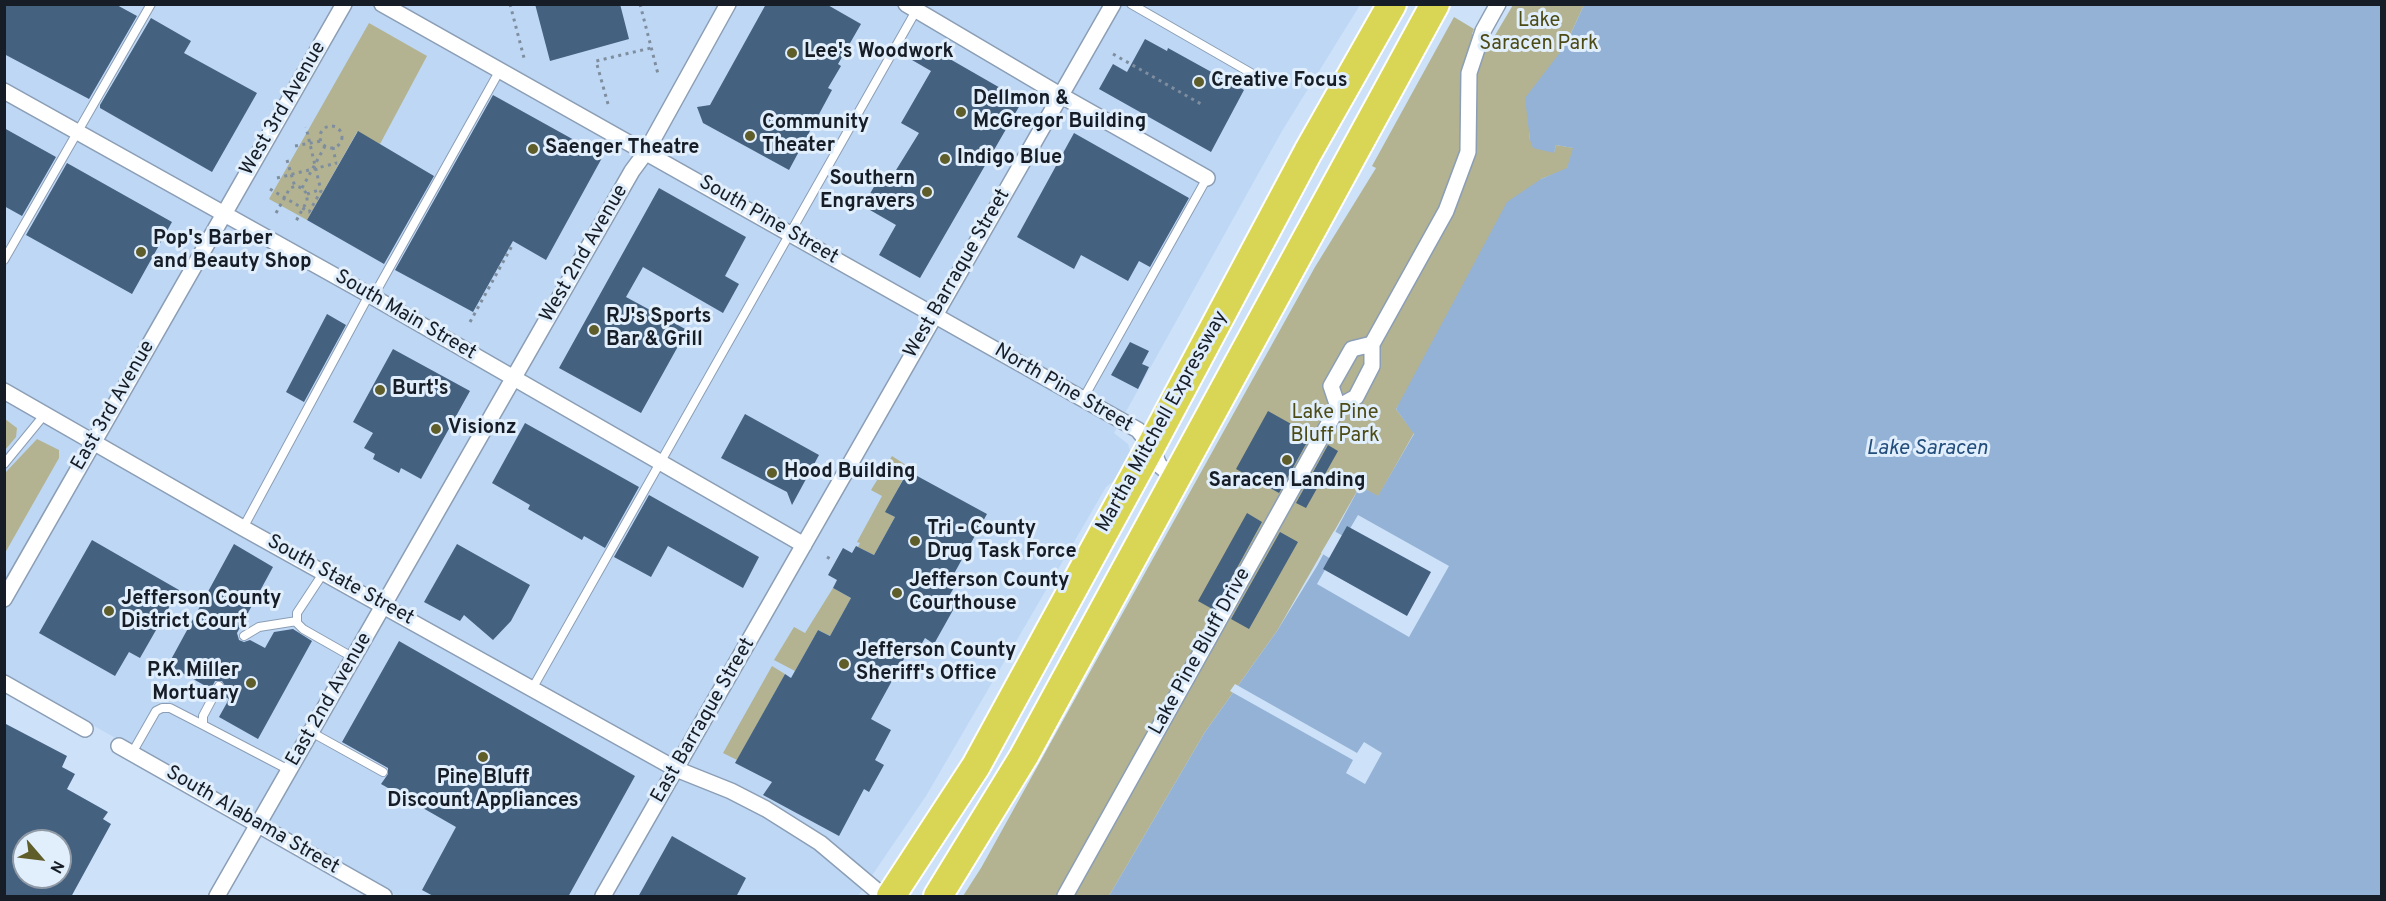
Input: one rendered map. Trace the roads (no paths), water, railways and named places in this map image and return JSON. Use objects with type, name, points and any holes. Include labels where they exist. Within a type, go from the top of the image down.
[{"type":"highway","name":"Martha Mitchell Expressway","points":[[891,897],[976,766],[1308,152],[1392,4]]},
{"type":"highway","name":"Martha Mitchell Expressway","points":[[938,897],[1024,756],[1436,4]]},
{"type":"street","name":"West 3rd Avenue","points":[[225,214],[344,4]]},
{"type":"street","name":"South Pine Street","points":[[382,4],[934,315]]},
{"type":"street","name":"West 2nd Avenue","points":[[514,379],[632,171],[646,152],[728,4]]},
{"type":"street","name":"West Barraque Street","points":[[804,544],[1113,4]]},
{"type":"street","name":"Lake Pine Bluff Drive","points":[[1065,897],[1338,408],[1356,397],[1372,366],[1372,344],[1446,212],[1468,152],[1469,73],[1483,31],[1498,4]]},
{"type":"street","points":[[914,6],[1060,95],[1207,178]]},
{"type":"street","name":"South Main Street","points":[[4,91],[371,296],[804,544]]},
{"type":"street","name":"East 3rd Avenue","points":[[4,600],[225,214]]},
{"type":"street","name":"North Pine Street","points":[[934,315],[1138,430],[1151,446],[1159,465],[1176,479]]},
{"type":"street","points":[[1338,408],[1331,386],[1352,349],[1372,344]]},
{"type":"street","name":"East 2nd Avenue","points":[[217,897],[514,379]]},
{"type":"street","name":"South State Street","points":[[4,391],[243,528],[676,769],[731,791],[801,830],[820,843],[883,897]]},
{"type":"street","name":"East Barraque Street","points":[[603,897],[804,544]]},
{"type":"street","points":[[4,683],[85,729]]},
{"type":"street","name":"South Alabama Street","points":[[126,750],[384,897]]},
{"type":"lane","points":[[4,260],[151,4]]},
{"type":"lane","points":[[1131,4],[1251,73]]},
{"type":"lane","points":[[532,689],[790,233],[914,6]]},
{"type":"lane","points":[[243,528],[371,296],[500,70]]},
{"type":"lane","points":[[1082,400],[1207,178]]},
{"type":"lane","points":[[4,464],[45,414]]},
{"type":"lane","points":[[324,572],[297,613],[297,621],[303,629],[354,658]]},
{"type":"lane","points":[[244,636],[259,627],[297,621]]},
{"type":"lane","points":[[203,725],[203,716],[219,686]]},
{"type":"lane","points":[[126,750],[156,711],[170,708],[289,770]]},
{"type":"lane","points":[[311,732],[383,772]]},
{"type":"water","name":"Lake Saracen","points":[[1584,5],[2381,5],[2381,896],[1109,896],[1205,732],[1277,631],[1317,566],[1360,486],[1378,496],[1414,434],[1396,409],[1507,202],[1541,179],[1567,168],[1573,148],[1556,145],[1554,153],[1533,148],[1525,98],[1565,46]]},
{"type":"place","name":"Lee's Woodwork","points":[[792,53]]},
{"type":"place","name":"Creative Focus","points":[[1199,82]]},
{"type":"place","name":"Dellmon & McGregor Building","points":[[961,112]]},
{"type":"place","name":"Community Theater","points":[[750,136]]},
{"type":"place","name":"Saenger Theatre","points":[[533,149]]},
{"type":"place","name":"Indigo Blue","points":[[945,159]]},
{"type":"place","name":"Southern Engravers","points":[[927,192]]},
{"type":"place","name":"Pop's Barber and Beauty Shop","points":[[141,252]]},
{"type":"place","name":"RJ's Sports Bar & Grill","points":[[594,330]]},
{"type":"place","name":"Burt's","points":[[380,390]]},
{"type":"place","name":"Visionz","points":[[436,429]]},
{"type":"place","name":"Saracen Landing","points":[[1287,460]]},
{"type":"place","name":"Hood Building","points":[[772,473]]},
{"type":"place","name":"Tri - County Drug Task Force","points":[[915,541]]},
{"type":"place","name":"Jefferson County Courthouse","points":[[897,593]]},
{"type":"place","name":"Jefferson County District Court","points":[[109,611]]},
{"type":"place","name":"Jefferson County Sheriff's Office","points":[[844,664]]},
{"type":"place","name":"P.K. Miller Mortuary","points":[[251,683]]},
{"type":"place","name":"Pine Bluff Discount Appliances","points":[[483,757]]},
{"type":"park label","name":"Lake Saracen Park","points":[[1539,34]]},
{"type":"park label","name":"Lake Pine Bluff Park","points":[[1335,426]]}]
